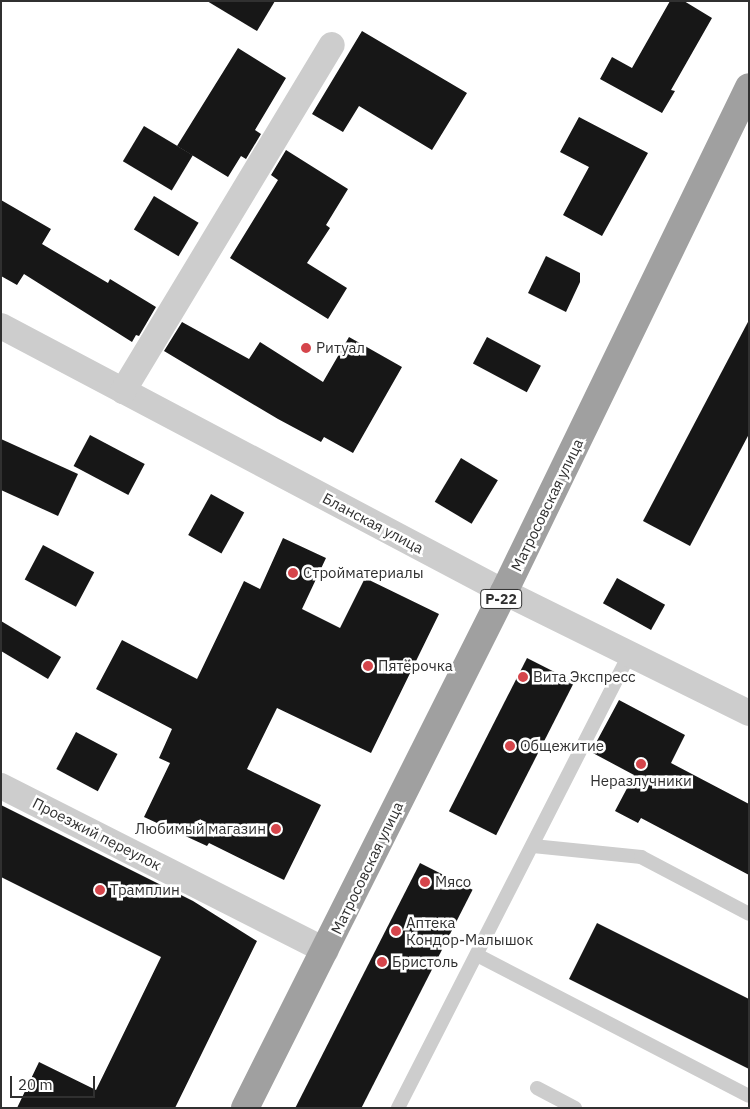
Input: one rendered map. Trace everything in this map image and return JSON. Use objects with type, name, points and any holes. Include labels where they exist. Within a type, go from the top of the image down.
[{"type":"highway","name":"Матросовская улица","points":[[245,1108],[326,951],[504,592],[749,87]]},
{"type":"street","points":[[123,391],[332,44]]},
{"type":"street","name":"Бланская улица","points":[[1,326],[504,592],[749,713]]},
{"type":"street","name":"Проезжий переулок","points":[[1,786],[326,951]]},
{"type":"lane","points":[[398,1108],[630,653]]},
{"type":"lane","points":[[533,846],[641,857],[749,914]]},
{"type":"lane","points":[[476,955],[749,1096]]},
{"type":"lane","points":[[537,1088],[575,1108]]},
{"type":"building","points":[[207,1],[275,1],[257,31]]},
{"type":"building","points":[[670,1],[684,1],[712,18],[671,90],[675,91],[662,113],[600,79],[612,57],[632,68]]},
{"type":"building","points":[[362,31],[467,93],[432,150],[359,106],[343,132],[312,114]]},
{"type":"building","points":[[238,48],[286,78],[255,130],[261,134],[246,159],[241,156],[228,177],[177,146]]},
{"type":"building","points":[[579,117],[648,153],[602,236],[563,215],[589,167],[560,152]]},
{"type":"building","points":[[144,126],[193,155],[172,191],[123,161]]},
{"type":"building","points":[[286,150],[348,189],[326,225],[330,228],[307,263],[347,288],[328,319],[230,258],[278,180],[271,175]]},
{"type":"building","points":[[154,196],[199,223],[178,256],[134,229]]},
{"type":"building","points":[[1,200],[51,229],[42,244],[108,283],[110,279],[156,307],[139,336],[136,335],[132,342],[24,274],[17,285],[1,276]]},
{"type":"building","points":[[546,256],[580,273],[580,282],[566,312],[528,293]]},
{"type":"building","points":[[749,320],[749,434],[690,546],[643,521]]},
{"type":"building","points":[[182,322],[249,359],[260,342],[323,382],[349,337],[402,367],[353,453],[324,437],[321,442],[278,419],[164,351]]},
{"type":"building","points":[[487,337],[541,366],[527,392],[473,363]]},
{"type":"building","points":[[90,435],[145,464],[128,495],[74,466]]},
{"type":"building","points":[[1,439],[78,474],[58,516],[1,490]]},
{"type":"building","points":[[461,458],[498,480],[472,524],[435,502]]},
{"type":"building","points":[[211,494],[244,512],[221,554],[188,535]]},
{"type":"building","points":[[283,538],[326,558],[302,609],[340,628],[365,578],[439,614],[371,753],[277,708],[247,769],[321,805],[284,880],[209,843],[207,846],[144,817],[170,763],[159,758],[172,729],[96,689],[122,640],[197,679],[244,581],[260,589]]},
{"type":"building","points":[[43,545],[94,572],[76,607],[25,579]]},
{"type":"building","points":[[617,578],[665,605],[651,630],[603,603]]},
{"type":"building","points":[[1,621],[61,657],[48,679],[1,651]]},
{"type":"building","name":"Общежитие","points":[[527,658],[574,682],[496,835],[449,811]]},
{"type":"building","points":[[619,700],[685,735],[671,763],[749,804],[749,875],[641,818],[638,823],[615,811],[634,775],[591,752]]},
{"type":"building","points":[[76,732],[117,754],[98,791],[56,769]]},
{"type":"building","points":[[1,805],[193,901],[257,941],[175,1108],[17,1108],[39,1062],[96,1090],[161,957],[1,877]]},
{"type":"building","points":[[420,863],[473,890],[361,1108],[295,1108]]},
{"type":"building","points":[[597,923],[749,999],[749,1069],[569,979]]},
{"type":"place","name":"Ритуал","points":[[306,348]]},
{"type":"place","name":"Стройматериалы","points":[[293,573]]},
{"type":"place","name":"Пятёрочка","points":[[368,666]]},
{"type":"place","name":"Вита Экспресс","points":[[523,677]]},
{"type":"place","name":"Общежитие","points":[[510,746]]},
{"type":"place","name":"Неразлучники","points":[[641,764]]},
{"type":"place","name":"Любимый магазин","points":[[276,829]]},
{"type":"place","name":"Мясо","points":[[425,882]]},
{"type":"place","name":"Трамплин","points":[[100,890]]},
{"type":"place","name":"Аптека Кондор-Малышок","points":[[396,931]]},
{"type":"place","name":"Бристоль","points":[[382,962]]}]
